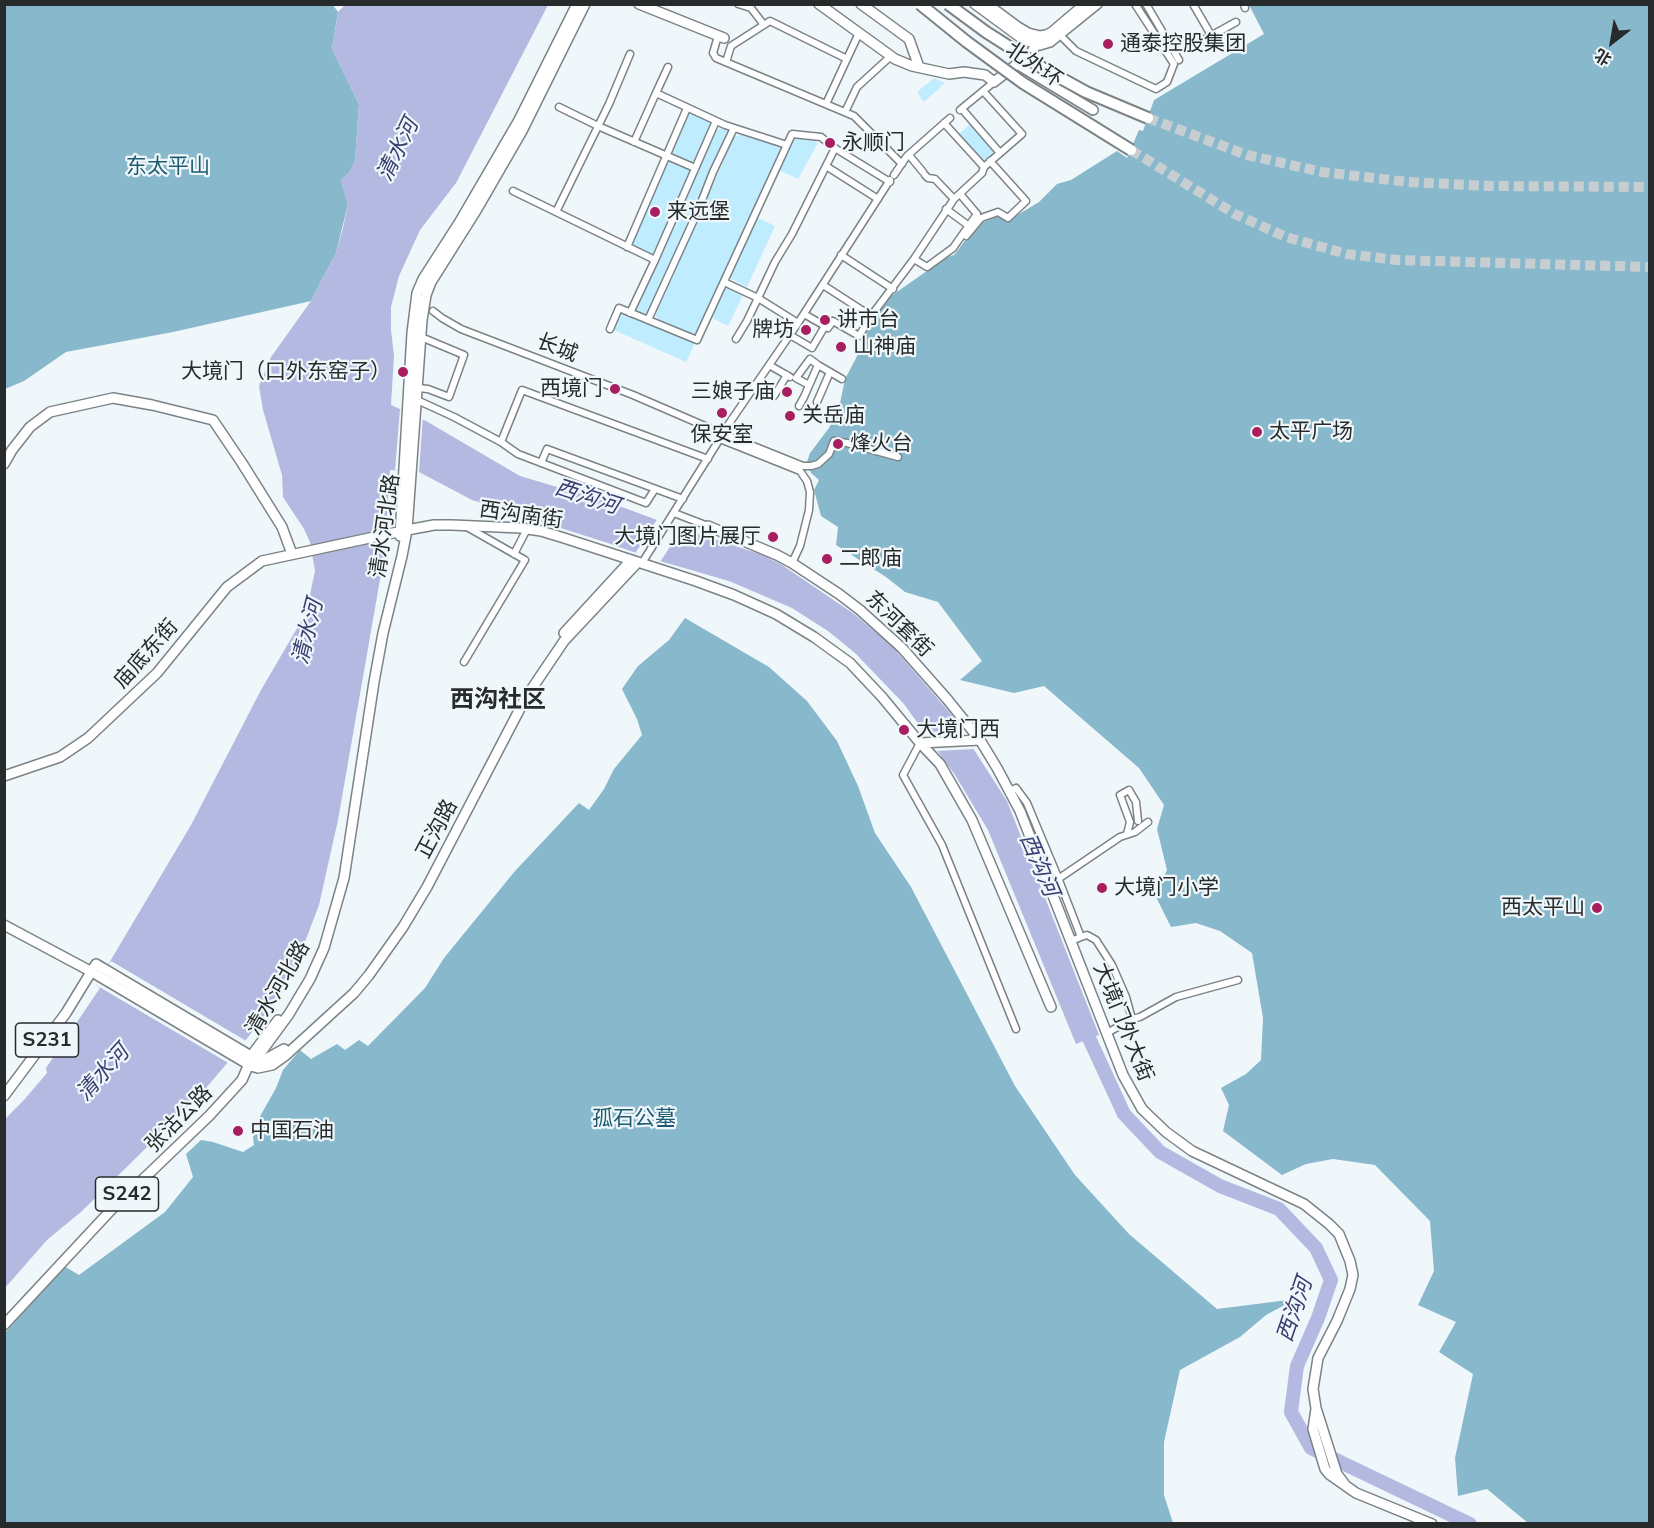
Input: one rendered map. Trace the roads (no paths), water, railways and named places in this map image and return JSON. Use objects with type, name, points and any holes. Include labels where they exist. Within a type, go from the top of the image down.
[{"type":"highway","name":"北外环","points":[[920,4],[1023,83],[1131,150]]},
{"type":"highway","name":"北外环","points":[[948,4],[986,32],[1044,69],[1086,92],[1148,118]]},
{"type":"street","name":"清水河北路","points":[[251,1062],[279,1030],[310,979],[324,948],[344,878],[374,682],[383,633],[402,556],[413,407],[414,307],[417,293],[423,279],[459,223],[519,120],[577,4]]},
{"type":"street","name":"清水河北路","points":[[413,407],[418,388],[426,295],[431,282],[477,209],[522,130],[585,4]]},
{"type":"street","points":[[639,4],[721,37],[713,53],[716,58],[854,116],[902,164]]},
{"type":"street","points":[[738,4],[753,9],[764,25]]},
{"type":"street","points":[[819,4],[891,56],[919,67],[949,74],[964,72],[985,75],[994,82]]},
{"type":"street","points":[[861,4],[909,39],[919,67]]},
{"type":"street","points":[[975,4],[1024,40],[1038,40]]},
{"type":"street","points":[[987,4],[1038,40]]},
{"type":"street","points":[[1057,31],[1085,4]]},
{"type":"street","points":[[1000,153],[961,110],[1031,53],[1038,40],[1057,31],[1097,4]]},
{"type":"street","points":[[1057,31],[1076,51],[1156,89],[1167,82],[1173,64],[1135,4]]},
{"type":"street","points":[[1146,4],[1179,60]]},
{"type":"street","points":[[1193,4],[1211,35]]},
{"type":"street","points":[[726,62],[731,46],[770,21],[847,59]]},
{"type":"street","points":[[1198,43],[1236,22]]},
{"type":"street","points":[[826,104],[859,33]]},
{"type":"street","points":[[556,212],[630,54]]},
{"type":"street","points":[[845,112],[857,87],[891,56]]},
{"type":"street","points":[[1017,64],[1093,110]]},
{"type":"street","points":[[634,142],[668,67]]},
{"type":"street","points":[[804,314],[828,328],[833,321],[859,336],[914,259],[946,209],[982,173],[990,161],[1022,134],[983,91]]},
{"type":"street","points":[[656,93],[716,121],[787,145]]},
{"type":"street","points":[[559,107],[695,168]]},
{"type":"street","points":[[627,247],[687,108]]},
{"type":"street","points":[[728,425],[909,155],[947,120],[984,167]]},
{"type":"street","points":[[630,313],[716,121]]},
{"type":"street","points":[[648,320],[734,128]]},
{"type":"street","points":[[610,328],[619,308],[697,340],[792,134],[821,137],[835,148],[892,179]]},
{"type":"street","points":[[736,339],[835,148]]},
{"type":"street","points":[[909,155],[928,178],[935,179],[954,200]]},
{"type":"street","points":[[914,259],[927,267],[953,248],[979,216],[998,212],[1008,218],[1026,201],[990,161]]},
{"type":"street","points":[[826,166],[878,199]]},
{"type":"street","points":[[513,191],[655,260]]},
{"type":"street","points":[[960,194],[979,216]]},
{"type":"street","points":[[946,209],[969,226]]},
{"type":"street","points":[[960,239],[964,238],[979,216]]},
{"type":"street","points":[[841,255],[892,289]]},
{"type":"street","points":[[724,282],[759,298],[798,323]]},
{"type":"street","points":[[823,285],[872,316]]},
{"type":"street","name":"长城","points":[[433,311],[461,329],[633,395],[803,466],[818,464],[829,454],[834,441],[898,457]]},
{"type":"street","points":[[796,378],[810,359],[812,348],[825,326]]},
{"type":"street","points":[[790,335],[812,348]]},
{"type":"street","points":[[418,388],[428,389],[449,397],[464,355],[421,337]]},
{"type":"street","points":[[810,359],[842,379]]},
{"type":"street","points":[[770,365],[809,385]]},
{"type":"street","points":[[799,406],[802,393],[809,385],[818,365]]},
{"type":"street","points":[[817,402],[830,372]]},
{"type":"street","points":[[756,385],[774,396],[787,375]]},
{"type":"street","points":[[501,442],[522,390],[708,459]]},
{"type":"street","points":[[4,464],[30,427],[50,412],[113,398],[213,420],[282,527],[292,554]]},
{"type":"street","points":[[413,407],[454,417],[501,442],[518,454],[646,503],[655,489]]},
{"type":"street","points":[[792,563],[800,546],[809,510],[810,492],[807,481],[800,471],[722,436],[672,517],[638,561],[734,595],[776,614],[814,637],[850,663],[882,697],[939,764],[972,820],[1050,1007]]},
{"type":"street","points":[[542,462],[547,449],[682,499]]},
{"type":"street","points":[[672,517],[708,526]]},
{"type":"street","name":"西沟南街","points":[[390,535],[434,525],[527,529],[638,561]]},
{"type":"street","points":[[464,662],[525,560],[465,525]]},
{"type":"street","name":"东河套街","points":[[708,526],[792,563],[839,594],[881,627],[939,690],[980,740]]},
{"type":"street","points":[[514,554],[527,529]]},
{"type":"street","name":"庙底东街","points":[[4,776],[60,757],[88,738],[157,673],[227,587],[262,561],[390,535]]},
{"type":"street","name":"正沟路","points":[[251,1062],[258,1068],[272,1065],[286,1055],[354,993],[369,975],[403,927],[427,887],[525,699],[564,641],[638,561]]},
{"type":"street","points":[[920,743],[980,740]]},
{"type":"street","name":"大境门外大街","points":[[980,740],[1020,811],[1130,1090],[1142,1109],[1166,1132],[1192,1151],[1304,1204],[1339,1234],[1353,1275],[1346,1300],[1318,1358],[1313,1389],[1316,1412],[1337,1474],[1346,1486]]},
{"type":"street","points":[[920,743],[903,775],[942,845],[1016,1029]]},
{"type":"street","points":[[1010,790],[1016,788],[1027,803],[1081,937]]},
{"type":"street","points":[[1127,834],[1130,822],[1120,795],[1129,790],[1136,802],[1138,821]]},
{"type":"street","points":[[1058,879],[1120,837],[1135,832],[1148,822]]},
{"type":"street","points":[[4,925],[75,962],[92,962],[94,968],[251,1062]]},
{"type":"street","points":[[1071,941],[1087,935],[1096,940],[1112,965],[1126,997],[1132,1018]]},
{"type":"street","name":"S231","points":[[4,1096],[47,1040],[94,968]]},
{"type":"street","points":[[1107,1033],[1176,997],[1238,980]]},
{"type":"street","name":"张沽公路","points":[[4,1325],[112,1209],[209,1116],[242,1080],[251,1062]]},
{"type":"street","name":"大境门外大街","points":[[1316,1412],[1313,1429],[1326,1470],[1334,1478],[1356,1493],[1432,1524]]},
{"type":"water","name":"清水河","points":[[346,4],[548,5],[456,183],[420,230],[399,276],[391,307],[394,356],[391,405],[426,421],[520,476],[614,504],[763,555],[782,565],[854,614],[892,646],[951,714],[1007,801],[1099,1035],[1076,1044],[988,830],[955,775],[904,704],[855,653],[828,631],[792,608],[729,581],[653,559],[472,500],[419,472],[390,470],[385,551],[338,820],[319,905],[297,963],[281,994],[201,1094],[82,1211],[47,1240],[5,1288],[5,1119],[47,1073],[46,1068],[100,988],[96,985],[191,825],[261,690],[306,613],[315,571],[310,542],[283,497],[282,475],[263,410],[259,386],[271,357],[311,301],[336,253],[343,228],[348,204],[341,180],[349,173],[355,160],[359,104],[332,49],[338,12]]},
{"type":"waterway","name":"西沟河","points":[[1082,1023],[1124,1114],[1160,1152],[1220,1186],[1279,1209],[1316,1248],[1331,1280],[1318,1318],[1297,1366],[1291,1412],[1311,1448],[1470,1524]]},
{"type":"tunnel","points":[[1148,118],[1247,155],[1322,172],[1408,182],[1491,186],[1650,187]]},
{"type":"tunnel","points":[[1131,150],[1235,214],[1286,237],[1347,254],[1397,260],[1650,267]]},
{"type":"place","name":"通泰控股集团","points":[[1108,44]]},
{"type":"place","name":"永顺门","points":[[830,143]]},
{"type":"place","name":"来远堡","points":[[655,212]]},
{"type":"place","name":"讲市台","points":[[825,320]]},
{"type":"place","name":"牌坊","points":[[806,330]]},
{"type":"place","name":"山神庙","points":[[841,347]]},
{"type":"place","name":"大境门（口外东窑子）","points":[[403,372]]},
{"type":"place","name":"西境门","points":[[615,389]]},
{"type":"place","name":"三娘子庙","points":[[787,392]]},
{"type":"place","name":"保安室","points":[[722,413]]},
{"type":"place","name":"关岳庙","points":[[790,416]]},
{"type":"place","name":"太平广场","points":[[1257,432]]},
{"type":"place","name":"烽火台","points":[[838,444]]},
{"type":"place","name":"大境门图片展厅","points":[[773,537]]},
{"type":"place","name":"二郎庙","points":[[827,559]]},
{"type":"place","name":"大境门西","points":[[904,730]]},
{"type":"place","name":"大境门小学","points":[[1102,888]]},
{"type":"place","name":"西太平山","points":[[1597,908]]},
{"type":"place","name":"中国石油","points":[[238,1131]]},
{"type":"district","name":"西沟社区","points":[[498,700]]},
{"type":"park label","name":"东太平山","points":[[168,167]]},
{"type":"park label","name":"孤石公墓","points":[[634,1119]]}]
